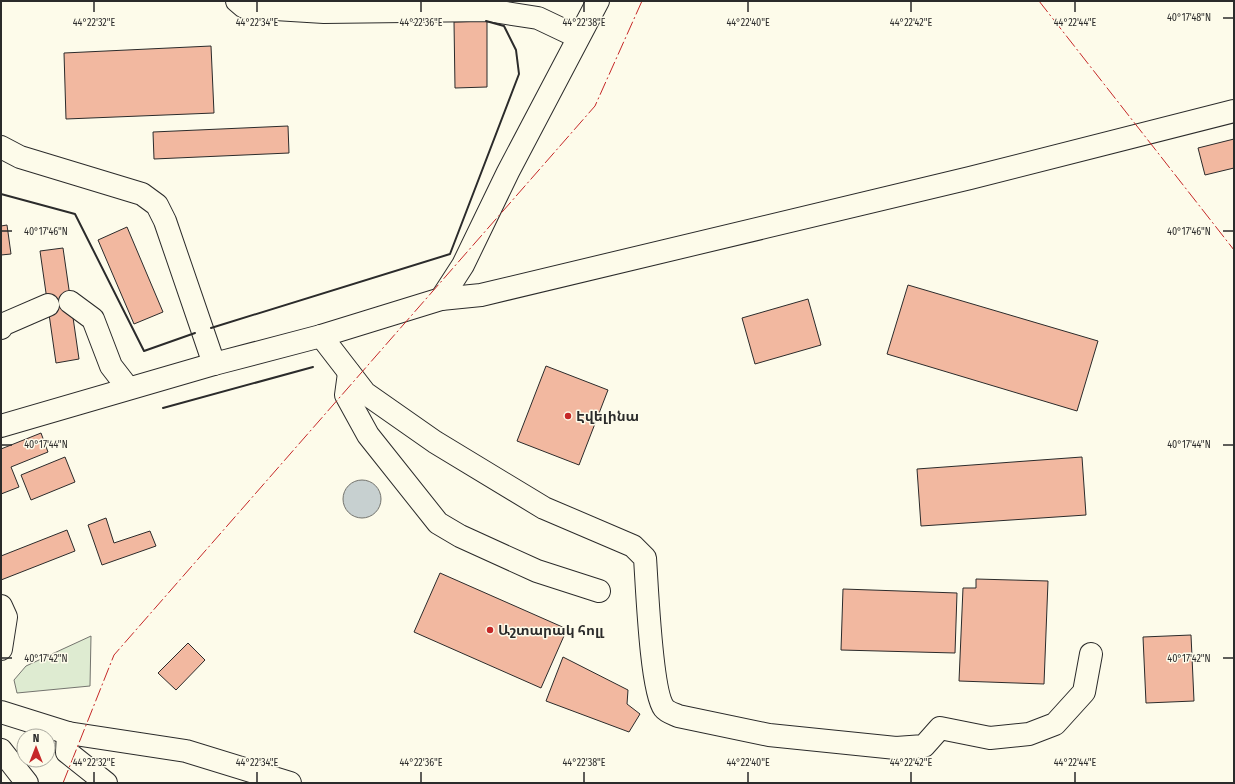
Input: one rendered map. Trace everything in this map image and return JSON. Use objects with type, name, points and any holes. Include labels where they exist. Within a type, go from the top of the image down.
[{"type":"street","points":[[237,1],[244,7],[324,12],[487,10],[538,18],[578,37]]},
{"type":"street","points":[[441,299],[463,265],[508,172],[598,1]]},
{"type":"street","points":[[1,426],[128,388],[321,336],[441,299],[481,295],[970,178],[1234,111]]},
{"type":"street","points":[[1,147],[20,157],[142,194],[157,205],[165,220],[214,364]]},
{"type":"street","points":[[70,302],[93,319],[111,366],[128,388]]},
{"type":"street","points":[[1,328],[2,325],[48,305]]},
{"type":"street","points":[[321,336],[365,393],[455,454],[544,508],[633,546],[639,551],[645,558],[654,661],[661,702],[665,710],[678,716],[769,735],[896,748],[924,746],[940,728],[990,738],[1029,734],[1055,724],[1084,692],[1091,654]]},
{"type":"street","points":[[349,373],[346,395],[368,435],[438,523],[460,536],[537,571],[599,591]]},
{"type":"street","points":[[1,606],[6,617],[1,648]]},
{"type":"street","points":[[1,712],[68,733],[186,751],[290,783]]},
{"type":"street","points":[[68,733],[67,752],[106,783]]},
{"type":"street","points":[[1,750],[27,783]]},
{"type":"green space","points":[[91,636],[90,686],[17,693],[14,680],[26,666]]},
{"type":"shaded area","points":[[362,480],[372,483],[378,489],[381,499],[378,509],[372,515],[362,518],[352,515],[346,509],[343,499],[346,489],[352,483]]},
{"type":"building","points":[[487,21],[487,87],[455,88],[454,22]]},
{"type":"building","points":[[211,46],[214,113],[66,119],[64,53]]},
{"type":"building","points":[[288,126],[289,153],[154,159],[153,132]]},
{"type":"building","points":[[1234,139],[1234,168],[1205,175],[1198,148]]},
{"type":"building","points":[[7,225],[11,254],[1,255],[1,226]]},
{"type":"building","points":[[127,227],[163,312],[134,324],[98,240]]},
{"type":"building","points":[[63,248],[79,359],[56,363],[40,251]]},
{"type":"building","points":[[908,285],[1098,341],[1077,411],[887,354]]},
{"type":"building","points":[[808,299],[821,345],[755,364],[742,318]]},
{"type":"building","points":[[546,366],[608,390],[579,465],[517,441]]},
{"type":"building","points":[[41,433],[48,452],[11,467],[19,487],[1,494],[1,449]]},
{"type":"building","points":[[65,457],[75,482],[31,500],[21,475]]},
{"type":"building","points":[[1082,457],[1086,515],[921,526],[917,469]]},
{"type":"building","points":[[106,518],[114,543],[150,531],[156,546],[102,565],[88,525]]},
{"type":"building","points":[[67,530],[75,551],[1,580],[1,556]]},
{"type":"building","name":"Աշտարակ հոլլ","points":[[440,573],[567,629],[541,688],[414,632]]},
{"type":"building","points":[[976,579],[1048,581],[1044,684],[959,681],[963,588],[976,588]]},
{"type":"building","points":[[843,589],[957,593],[955,653],[841,650]]},
{"type":"building","points":[[1191,635],[1194,701],[1146,703],[1143,637]]},
{"type":"building","points":[[188,643],[205,660],[176,690],[158,673]]},
{"type":"building","points":[[563,657],[628,690],[627,704],[640,714],[629,732],[546,701]]},
{"type":"wall","points":[[211,328],[450,254],[519,74],[516,50],[504,26],[486,21]]},
{"type":"wall","points":[[1,194],[75,214],[144,351],[195,333]]},
{"type":"wall","points":[[163,408],[313,367]]},
{"type":"power","points":[[63,783],[114,655],[595,106],[642,1]]},
{"type":"power","points":[[1039,1],[1234,250]]},
{"type":"place","name":"Էվելինա","points":[[568,416]]},
{"type":"place","name":"Աշտարակ հոլլ","points":[[490,630]]}]
